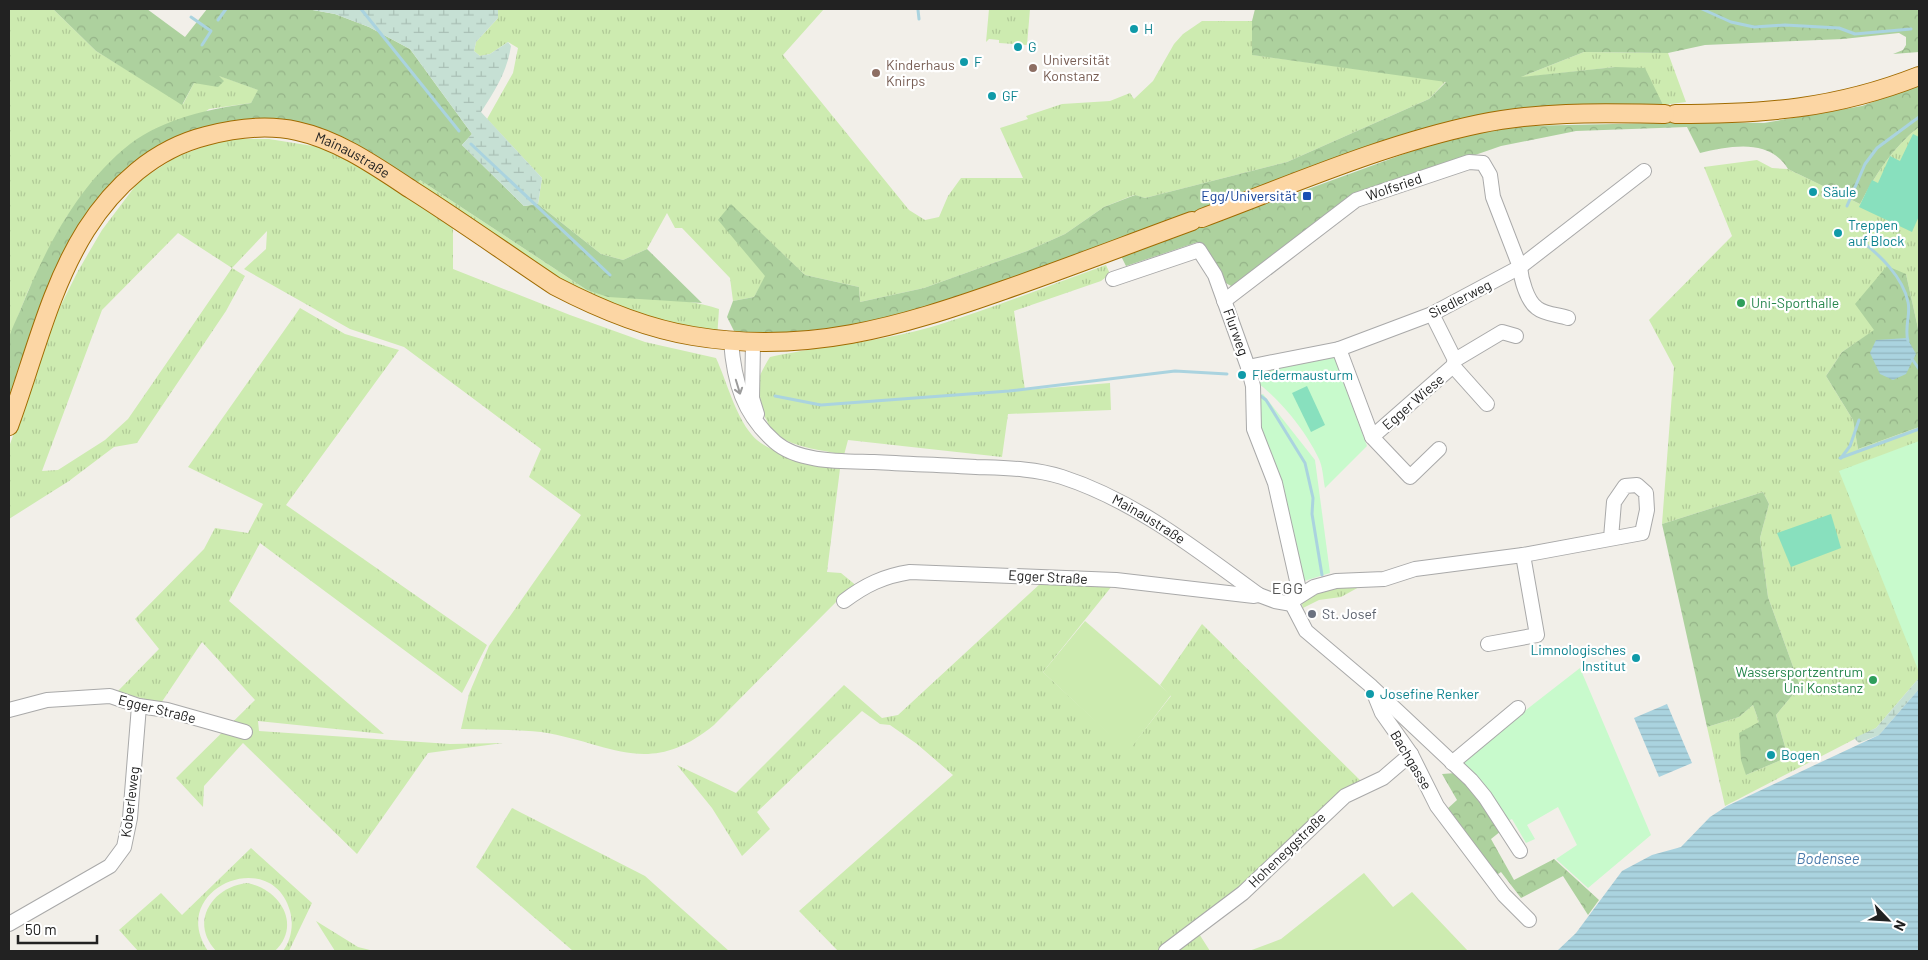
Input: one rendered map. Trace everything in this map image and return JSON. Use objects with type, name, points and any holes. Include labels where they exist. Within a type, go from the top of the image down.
[{"type":"main road","points":[[731,341],[753,343],[828,339],[904,324],[1028,282],[1385,150],[1436,134],[1525,116],[1573,113],[1777,112],[1836,102],[1919,76]]},
{"type":"main road","name":"Mainaustraße","points":[[9,426],[66,266],[104,204],[125,180],[150,160],[190,140],[229,130],[264,127],[298,131],[339,146],[375,165],[531,270],[587,302],[634,322],[663,330],[731,341]]},
{"type":"street","name":"Wolfsried","points":[[1224,301],[1356,200],[1469,162],[1483,163],[1490,175],[1493,197],[1520,267]]},
{"type":"street","name":"Siedlerweg","points":[[1248,367],[1339,349],[1432,314],[1520,267],[1644,171]]},
{"type":"street","name":"Flurweg","points":[[1113,279],[1199,250],[1215,275],[1253,386],[1254,429],[1275,483],[1296,599]]},
{"type":"street","points":[[1520,267],[1521,277],[1537,308],[1568,318]]},
{"type":"street","name":"Egger Wiese","points":[[1432,314],[1454,363],[1487,404]]},
{"type":"street","name":"Egger Wiese","points":[[1372,437],[1454,363],[1502,332],[1516,336]]},
{"type":"street","name":"Mainaustraße","points":[[731,341],[737,388],[761,426],[776,442],[799,454],[845,461],[1004,468],[1038,471],[1060,476],[1114,498],[1167,529],[1259,594],[1275,601],[1296,599]]},
{"type":"street","name":"Mainaustraße","points":[[753,343],[752,398],[761,426]]},
{"type":"street","name":"Egger Wiese","points":[[1339,349],[1372,437],[1410,476],[1438,449]]},
{"type":"street","points":[[1296,599],[1314,587],[1336,581],[1384,580],[1416,569],[1523,555],[1611,538],[1642,532],[1647,510],[1646,493],[1637,485],[1625,486],[1614,502],[1611,538]]},
{"type":"street","points":[[1488,644],[1537,635],[1523,555]]},
{"type":"street","name":"Egger Straße","points":[[844,601],[871,583],[891,575],[910,572],[1116,580],[1254,596],[1259,594]]},
{"type":"street","name":"Bachgasse","points":[[1296,599],[1306,631],[1371,686],[1382,713],[1410,754],[1437,806],[1456,835],[1504,895],[1529,920]]},
{"type":"street","points":[[1371,686],[1471,780],[1485,797],[1520,851]]},
{"type":"street","name":"Egger Straße","points":[[9,710],[46,700],[110,696],[139,706],[167,710],[245,732]]},
{"type":"street","name":"Koberleweg","points":[[9,924],[110,866],[124,847],[130,818],[139,706]]},
{"type":"street","points":[[1452,763],[1518,708]]},
{"type":"street","name":"Hoheneggstraße","points":[[1166,951],[1242,893],[1345,796],[1383,778],[1410,754]]},
{"type":"green space","points":[[9,9],[53,9],[96,51],[183,104],[194,83],[217,75],[259,90],[251,103],[209,109],[67,216],[28,291],[9,339]]},
{"type":"green space","points":[[53,9],[147,9],[185,37],[207,9],[307,9],[335,14],[369,27],[410,49],[472,134],[462,145],[524,206],[538,204],[601,254],[623,260],[647,249],[702,303],[608,297],[587,290],[420,180],[410,191],[325,143],[246,123],[114,184],[12,394],[9,395],[7,352],[12,330],[31,284],[53,239],[80,197],[95,178],[130,144],[158,127],[203,112],[251,103],[258,90],[219,76],[224,81],[218,87],[194,83],[182,105],[96,51]]},
{"type":"green space","points":[[307,9],[498,9],[498,18],[476,42],[474,51],[480,56],[490,54],[508,42],[511,46],[496,89],[481,112],[542,178],[538,204],[524,206],[462,145],[472,134],[410,49],[369,27],[335,14]]},
{"type":"green space","points":[[498,9],[824,9],[783,55],[909,210],[925,220],[939,217],[948,196],[961,178],[1023,178],[1000,128],[1028,119],[1026,116],[1062,104],[1110,101],[1130,93],[1134,99],[1153,81],[1174,44],[1183,34],[1202,21],[1252,21],[1253,55],[1446,81],[1429,99],[1287,162],[1145,198],[1134,195],[1104,207],[1065,234],[1027,251],[924,288],[860,302],[859,287],[805,275],[731,205],[719,220],[766,276],[754,297],[733,301],[730,278],[682,228],[675,228],[667,213],[647,249],[623,260],[601,254],[538,204],[542,178],[487,119],[513,73],[518,48],[508,42],[490,54],[480,56],[474,51],[476,42],[498,18]]},
{"type":"green space","points":[[989,9],[1030,9],[1027,45],[999,43],[999,40],[989,39],[986,42]]},
{"type":"green space","points":[[1255,9],[1919,9],[1919,52],[1893,54],[1903,50],[1906,45],[1906,37],[1899,33],[1843,39],[1705,45],[1668,53],[1584,52],[1521,77],[1615,67],[1645,68],[1663,105],[1562,105],[1512,110],[1412,134],[1272,182],[998,287],[868,324],[775,334],[735,333],[727,317],[733,301],[754,297],[765,276],[718,220],[731,204],[805,275],[859,287],[860,302],[924,288],[1027,251],[1065,234],[1104,207],[1135,195],[1145,198],[1287,162],[1429,99],[1446,82],[1252,55],[1252,21]]},
{"type":"green space","points":[[1584,52],[1668,53],[1686,102],[1663,105],[1615,67],[1518,78]]},
{"type":"green space","points":[[1919,85],[1919,127],[1901,143],[1885,162],[1860,204],[1788,169],[1771,152],[1760,148],[1724,148],[1700,153],[1687,127],[1576,131],[1501,146],[1357,196],[1233,287],[1222,281],[1208,254],[1198,242],[1126,266],[1120,254],[1193,226],[1278,200],[1445,139],[1521,126],[1703,122],[1764,123],[1862,106]]},
{"type":"green space","points":[[1919,127],[1919,333],[1906,274],[1875,330],[1842,352],[1826,376],[1853,420],[1858,449],[1919,427],[1919,678],[1876,728],[1725,806],[1707,727],[1739,717],[1753,705],[1759,722],[1746,775],[1788,757],[1776,715],[1800,686],[1768,597],[1760,538],[1769,504],[1763,492],[1662,524],[1674,367],[1649,320],[1732,236],[1704,167],[1757,160],[1772,168],[1788,169],[1860,204],[1885,162],[1901,143]]},
{"type":"green space","points":[[1913,134],[1919,137],[1919,216],[1912,232],[1859,207],[1872,180],[1878,183],[1890,156],[1900,161]]},
{"type":"green space","points":[[224,139],[269,139],[319,147],[380,174],[420,180],[587,290],[603,294],[703,304],[719,309],[717,339],[651,327],[453,226],[453,269],[645,342],[716,358],[741,418],[759,442],[780,453],[840,469],[827,572],[841,573],[858,587],[839,599],[714,725],[691,741],[669,750],[649,754],[629,753],[541,732],[461,729],[469,694],[489,646],[581,515],[529,477],[541,449],[404,347],[350,329],[244,269],[266,249],[267,231],[232,268],[245,276],[226,311],[137,443],[114,447],[69,481],[9,519],[9,447],[56,315],[78,271],[102,230],[139,181],[176,157]],"holes":[[[178,233],[232,268],[128,419],[105,440],[58,470],[42,471],[102,310]]]},
{"type":"green space","points":[[1106,265],[1110,274],[1101,281],[1014,311],[1025,390],[1110,383],[1111,410],[1008,414],[1002,457],[848,440],[844,455],[801,446],[777,436],[771,430],[762,412],[757,396],[758,382],[770,357],[917,331],[980,311]]},
{"type":"green space","points":[[1887,266],[1906,274],[1919,333],[1919,427],[1858,449],[1853,420],[1826,376],[1842,352],[1874,330],[1855,304]]},
{"type":"green space","points":[[300,308],[345,334],[399,350],[286,505],[487,645],[462,693],[260,543],[229,601],[384,734],[258,721],[259,731],[450,744],[503,743],[428,753],[357,854],[243,743],[204,786],[203,807],[176,778],[255,700],[202,642],[161,703],[117,692],[159,649],[135,619],[204,549],[215,528],[248,533],[263,504],[188,467]]},
{"type":"green space","points":[[1333,353],[1367,446],[1325,488],[1320,461],[1306,436],[1282,405],[1255,381],[1262,369]]},
{"type":"green space","points":[[1307,386],[1325,425],[1311,432],[1292,393]]},
{"type":"green space","points":[[1263,394],[1315,460],[1330,573],[1301,582],[1257,428],[1256,397]]},
{"type":"green space","points":[[1919,441],[1919,672],[1839,471]]},
{"type":"green space","points":[[1763,492],[1769,504],[1760,538],[1768,597],[1800,686],[1776,715],[1788,757],[1746,775],[1741,760],[1739,733],[1759,722],[1753,705],[1739,717],[1707,727],[1662,524]]},
{"type":"green space","points":[[1831,514],[1841,548],[1791,567],[1777,533]]},
{"type":"green space","points":[[1041,583],[1112,586],[1043,672],[1128,751],[1171,696],[1160,685],[1202,624],[1366,786],[1196,929],[1210,951],[838,951],[799,911],[953,775],[917,744],[890,725],[880,724],[862,711],[757,812],[770,829],[742,856],[712,808],[677,765],[736,793],[844,685],[882,718],[898,715]]},
{"type":"green space","points":[[1361,586],[1341,597],[1319,600],[1303,608],[1301,601],[1320,587]]},
{"type":"green space","points":[[1085,621],[1171,695],[1128,752],[1043,672]]},
{"type":"green space","points":[[1580,668],[1651,835],[1588,888],[1556,859],[1577,845],[1558,807],[1527,825],[1535,839],[1526,843],[1512,819],[1505,822],[1458,763]]},
{"type":"green space","points":[[1919,678],[1919,689],[1879,735],[1859,743],[1854,738],[1876,728]]},
{"type":"green space","points":[[1456,773],[1480,796],[1501,831],[1491,839],[1514,880],[1554,859],[1599,900],[1588,915],[1563,876],[1521,898],[1501,872],[1494,877],[1446,810],[1457,800],[1442,774]]},
{"type":"green space","points":[[512,808],[645,876],[729,951],[573,951],[476,867]]},
{"type":"green space","points":[[251,848],[312,903],[289,951],[283,951],[291,932],[290,911],[279,891],[263,880],[245,878],[226,883],[210,894],[200,910],[199,929],[208,951],[138,951],[119,930],[161,893],[182,915]]},
{"type":"green space","points":[[1364,873],[1393,907],[1412,892],[1468,951],[1249,951],[1281,939]]},
{"type":"green space","points":[[247,883],[269,892],[284,910],[287,930],[283,941],[275,951],[216,951],[208,940],[205,929],[205,918],[208,908],[224,891]]},
{"type":"green space","points":[[316,921],[358,947],[374,951],[335,951]]},
{"type":"water","points":[[1907,338],[1916,354],[1906,374],[1893,380],[1880,374],[1870,353],[1876,340]]},
{"type":"water","name":"Bodensee","points":[[1919,689],[1919,951],[1557,951],[1576,933],[1622,871],[1652,855],[1681,847],[1710,817],[1727,806],[1879,735]]},
{"type":"water","points":[[1667,704],[1692,763],[1659,777],[1634,718]]},
{"type":"waterway","points":[[218,20],[226,9]]},
{"type":"waterway","points":[[361,9],[459,131]]},
{"type":"waterway","points":[[1702,9],[1731,22],[1754,27],[1785,25],[1839,28],[1855,34],[1911,29]]},
{"type":"waterway","points":[[918,10],[919,19]]},
{"type":"waterway","points":[[191,17],[211,31],[202,45]]},
{"type":"waterway","points":[[1847,206],[1865,164],[1877,148],[1919,117]]},
{"type":"waterway","points":[[471,144],[610,275]]},
{"type":"waterway","points":[[1860,240],[1882,259],[1901,284],[1909,307],[1908,341]]},
{"type":"waterway","points":[[1912,359],[1919,369]]},
{"type":"waterway","points":[[775,396],[821,405],[1009,391],[1175,371],[1227,374]]},
{"type":"waterway","points":[[1258,394],[1266,400],[1305,463],[1313,498],[1312,514],[1322,575]]},
{"type":"waterway","points":[[1841,458],[1850,446],[1859,420]]},
{"type":"waterway","points":[[1840,458],[1919,429]]},
{"type":"place","name":"H","points":[[1134,29]]},
{"type":"place","name":"G","points":[[1018,47]]},
{"type":"place","name":"F","points":[[964,62]]},
{"type":"place","name":"Universität Konstanz","points":[[1033,68]]},
{"type":"place","name":"Kinderhaus Knirps","points":[[876,73]]},
{"type":"place","name":"GF","points":[[992,96]]},
{"type":"place","name":"Säule","points":[[1813,192]]},
{"type":"place","name":"Egg/Universität","points":[[1307,196]]},
{"type":"place","name":"Treppen auf Block","points":[[1838,233]]},
{"type":"place","name":"Uni-Sporthalle","points":[[1741,303]]},
{"type":"place","name":"Fledermausturm","points":[[1242,375]]},
{"type":"place","name":"St. Josef","points":[[1312,614]]},
{"type":"place","name":"Limnologisches Institut","points":[[1636,658]]},
{"type":"place","name":"Wassersportzentrum Uni Konstanz","points":[[1873,680]]},
{"type":"place","name":"Josefine Renker","points":[[1370,694]]},
{"type":"place","name":"Bogen","points":[[1771,755]]},
{"type":"district","name":"EGG","points":[[1288,588]]}]
